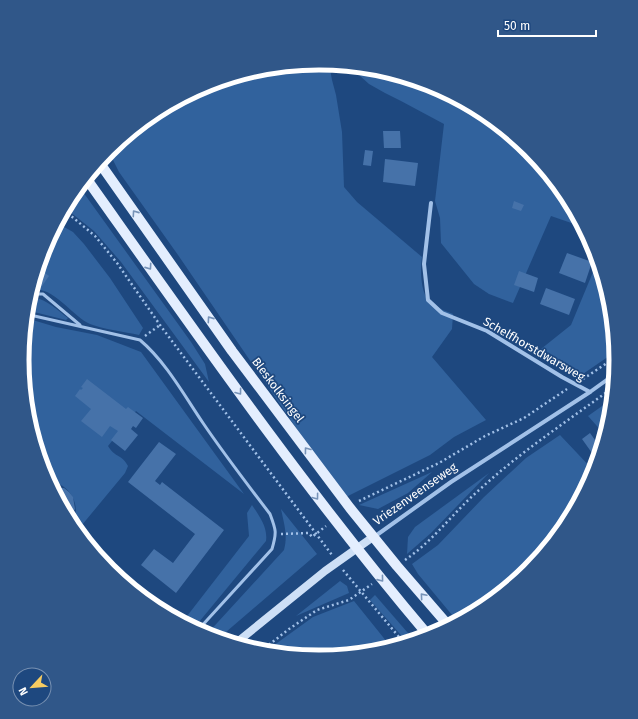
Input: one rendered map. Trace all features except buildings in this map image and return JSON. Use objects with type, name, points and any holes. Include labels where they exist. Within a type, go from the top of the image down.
[{"type":"main road","name":"Bleskolksingel","points":[[102,167],[232,351],[350,508],[445,621]]},
{"type":"main road","points":[[89,183],[216,361],[334,520],[356,549],[423,630]]},
{"type":"street","name":"Schelfhorstdwarsweg","points":[[431,203],[424,264],[428,300],[442,313],[487,331],[562,377],[590,392]]},
{"type":"street","name":"Vriezenveenseweg","points":[[241,639],[325,571],[356,549],[451,482],[608,379]]},
{"type":"lane","points":[[37,294],[43,294],[81,326]]},
{"type":"lane","points":[[32,316],[140,340],[150,348],[270,514],[276,534],[272,548],[203,625]]},
{"type":"path","points":[[68,214],[95,236],[117,263],[160,325],[316,534]]},
{"type":"path","points":[[140,340],[160,325]]},
{"type":"path","name":"Vriezenveenseweg","points":[[350,508],[359,500],[439,463],[485,436],[524,418],[609,362]]},
{"type":"path","points":[[414,554],[438,532],[476,492],[507,465],[607,391]]},
{"type":"path","points":[[276,534],[309,533],[312,537],[334,520]]},
{"type":"path","points":[[269,645],[289,629],[318,610],[349,600],[362,592],[400,638]]},
{"type":"shaded area","points":[[300,70],[330,70],[342,132],[344,187],[357,202],[422,257],[421,276],[423,290],[426,296],[435,306],[453,314],[452,329],[432,357],[486,420],[454,437],[430,455],[344,498],[178,255],[119,172],[112,158],[114,154],[128,141],[158,118],[191,99],[208,92],[244,79],[262,75]]},
{"type":"shaded area","points":[[358,72],[394,79],[447,99],[464,108],[496,129],[524,154],[560,198],[575,224],[551,216],[513,303],[489,294],[474,284],[441,243],[440,218],[435,201],[444,124],[369,84],[359,75]]},
{"type":"shaded area","points":[[83,192],[191,342],[205,364],[209,382],[121,262],[94,231],[70,212]]},
{"type":"shaded area","points":[[62,226],[73,232],[84,244],[110,278],[143,328],[139,335],[95,326],[76,315],[54,296],[38,290],[44,266]]},
{"type":"shaded area","points":[[595,268],[599,283],[599,294],[601,295],[607,322],[609,356],[577,378],[536,353],[571,325]]},
{"type":"shaded area","points":[[36,298],[48,303],[68,318],[66,320],[34,312]]},
{"type":"shaded area","points":[[31,320],[56,327],[97,335],[141,352],[244,494],[136,411],[108,446],[126,462],[128,466],[125,473],[81,526],[75,516],[76,509],[71,494],[57,484],[44,453],[31,397],[29,360]]},
{"type":"shaded area","points":[[606,404],[600,430],[588,416]]},
{"type":"shaded area","points":[[560,435],[589,466],[570,505],[560,521],[537,551],[496,590],[453,617],[418,574],[412,564],[438,545],[484,497],[526,458]]},
{"type":"shaded area","points":[[432,472],[408,493],[378,509],[359,505]]},
{"type":"shaded area","points":[[489,473],[431,533],[407,554],[408,537],[415,527]]},
{"type":"shaded area","points":[[252,505],[266,531],[266,541],[198,623],[186,617],[249,536],[247,513]]},
{"type":"shaded area","points":[[281,509],[317,554],[224,633],[212,629],[284,550],[286,534]]},
{"type":"shaded area","points":[[340,581],[347,586],[349,593],[296,616]]},
{"type":"shaded area","points":[[375,595],[410,635],[403,637],[370,600]]},
{"type":"shaded area","points":[[354,601],[387,642],[357,647],[319,650],[273,646],[313,617]]}]
